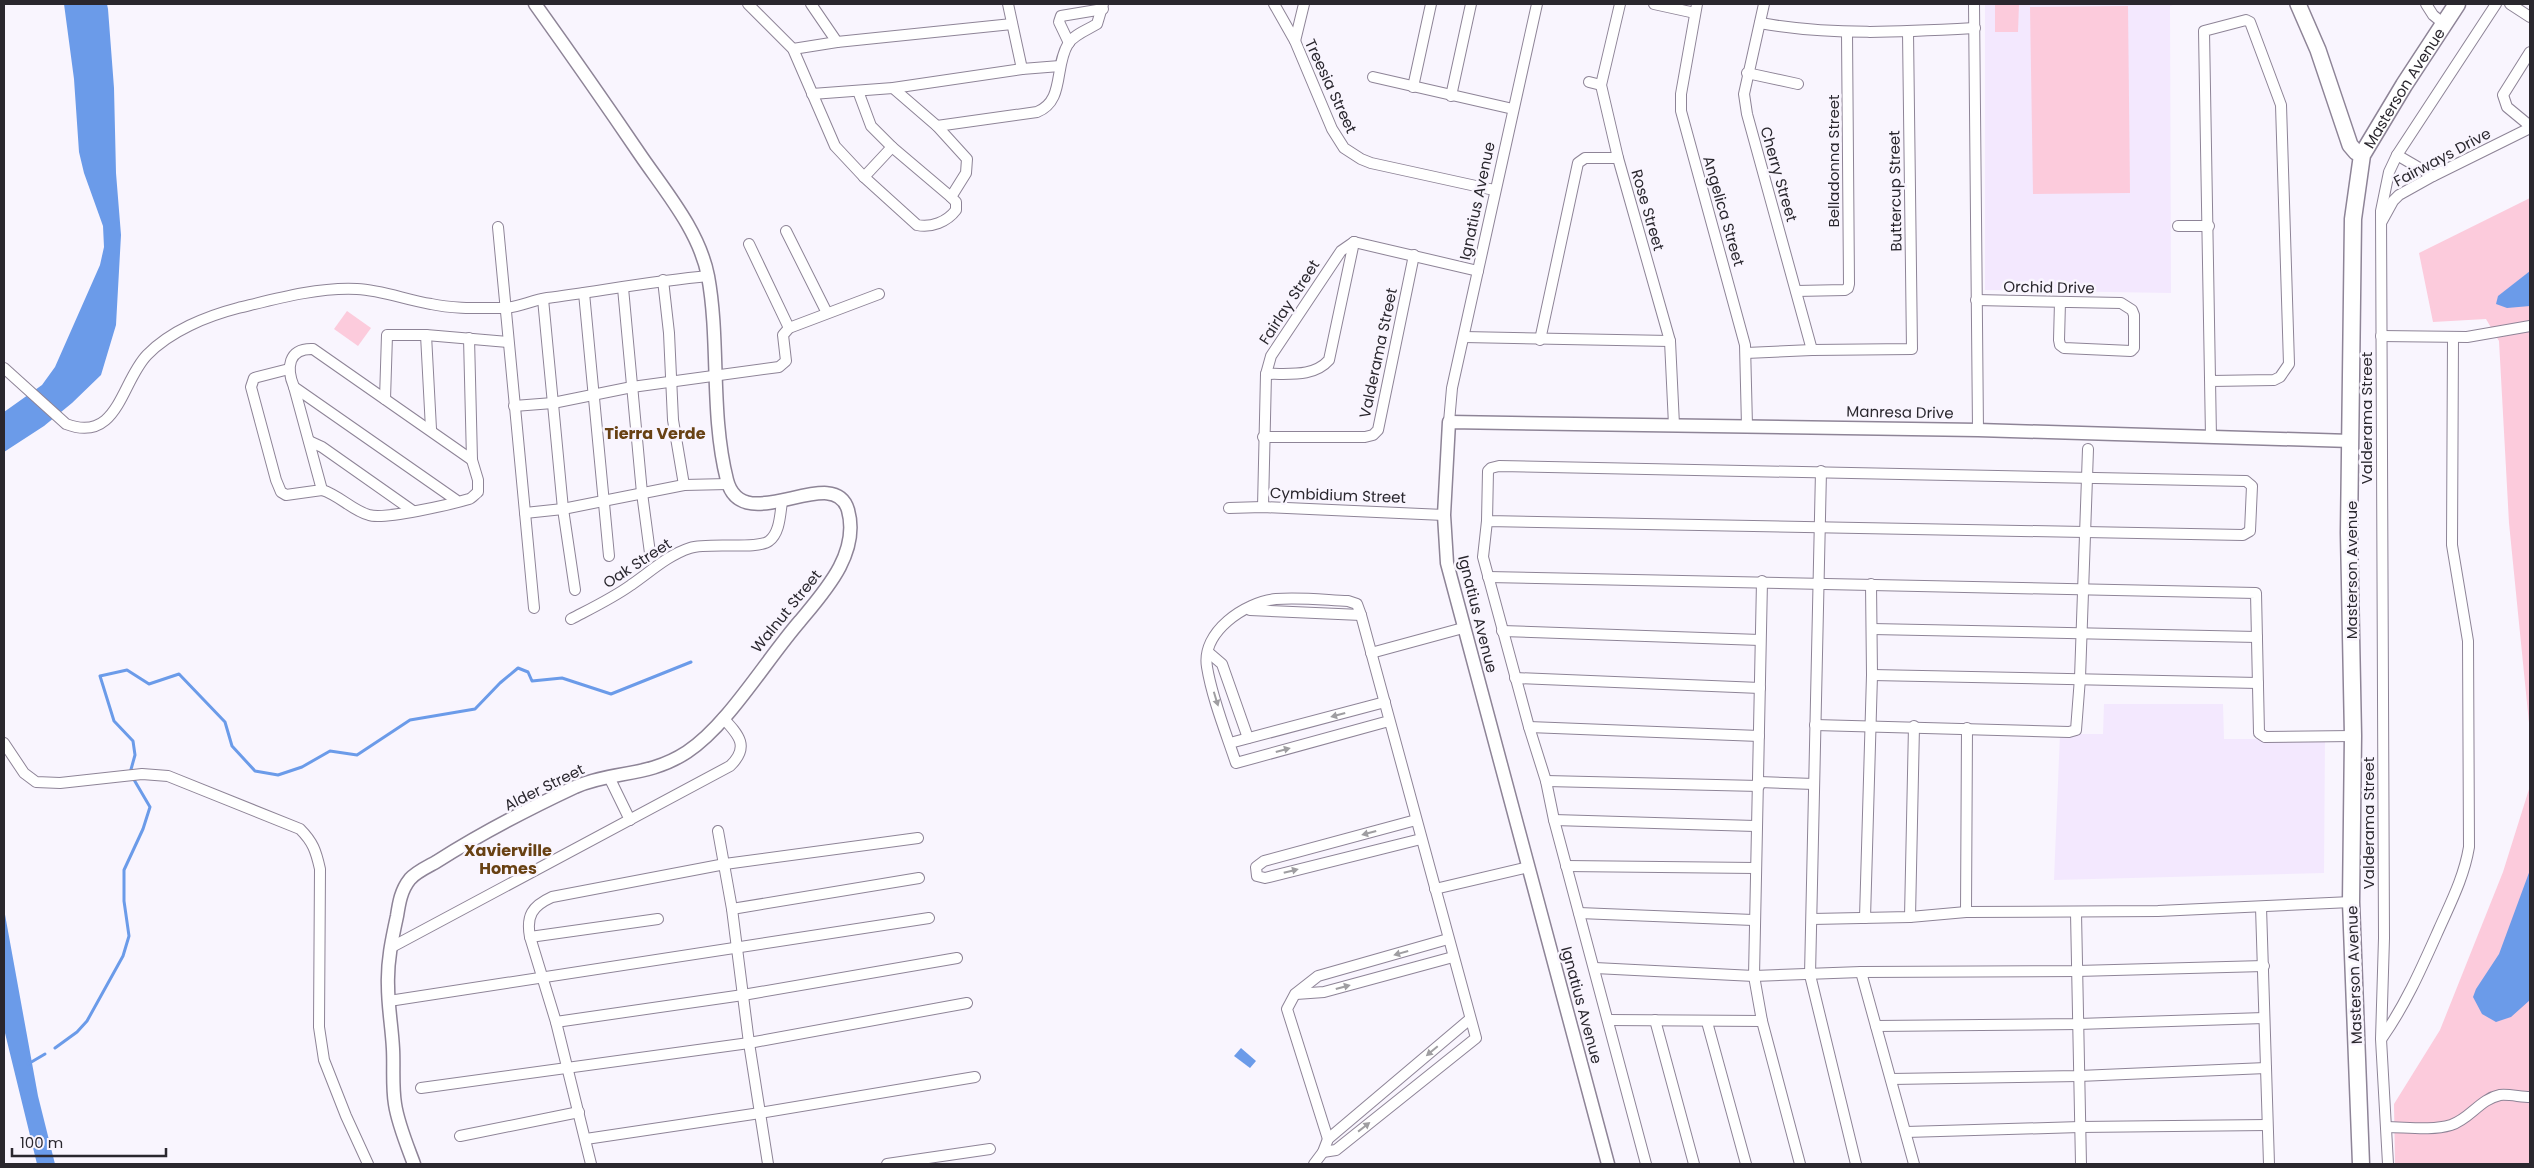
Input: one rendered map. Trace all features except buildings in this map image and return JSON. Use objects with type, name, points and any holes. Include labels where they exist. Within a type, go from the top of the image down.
[{"type":"main road","points":[[2298,4],[2318,50],[2350,144],[2356,152],[2362,155]]},
{"type":"main road","name":"Masterson Avenue","points":[[2361,1164],[2351,902],[2353,736],[2350,440],[2353,219],[2362,155],[2404,85],[2457,4]]},
{"type":"street","points":[[525,513],[563,509],[684,485],[728,484],[714,376],[708,276],[698,244],[670,198],[535,4]]},
{"type":"street","points":[[748,4],[792,49],[832,140],[864,178],[916,225],[926,226],[939,223],[951,217],[957,206],[952,197],[892,147],[871,126],[858,91]]},
{"type":"street","points":[[810,4],[837,42]]},
{"type":"street","points":[[1008,4],[1022,69]]},
{"type":"street","name":"Treesia Street","points":[[1274,4],[1295,42],[1332,129],[1344,148],[1371,162],[1494,190]]},
{"type":"street","points":[[1295,42],[1304,4]]},
{"type":"street","points":[[1413,87],[1431,4]]},
{"type":"street","points":[[1451,96],[1471,4]]},
{"type":"street","name":"Ignatius Avenue","points":[[1536,4],[1452,388],[1444,515],[1447,563],[1608,1164]]},
{"type":"street","name":"Rose Street","points":[[1620,4],[1601,85],[1618,158],[1670,341],[1674,425]]},
{"type":"street","points":[[1654,4],[1696,9]]},
{"type":"street","name":"Cherry Street","points":[[1764,4],[1744,94],[1747,114],[1812,350]]},
{"type":"street","points":[[1974,4],[1978,430]]},
{"type":"street","points":[[2426,4],[2433,15],[2444,24]]},
{"type":"street","name":"Valderama Street","points":[[2388,1164],[2382,1039],[2384,938],[2380,224],[2385,188],[2397,155],[2496,4]]},
{"type":"street","points":[[2510,4],[2530,17]]},
{"type":"street","points":[[937,126],[1037,112],[1047,108],[1053,102],[1060,66],[1068,43],[1098,24],[1103,7],[1061,16],[1059,22],[1068,43]]},
{"type":"street","name":"Angelica Street","points":[[1696,9],[1681,94],[1680,111],[1746,353],[1747,426]]},
{"type":"street","points":[[2211,381],[2274,380],[2280,377],[2289,364],[2281,105],[2250,22],[2246,20],[2204,31],[2209,226],[2211,437]]},
{"type":"street","points":[[792,49],[837,42],[1012,24]]},
{"type":"street","points":[[1760,24],[1796,30],[1847,33],[1975,28]]},
{"type":"street","name":"Buttercup Street","points":[[1812,350],[1912,349],[1908,32]]},
{"type":"street","name":"Belladonna Street","points":[[1796,291],[1848,288],[1847,33]]},
{"type":"street","points":[[2530,52],[2503,95],[2507,107],[2530,127]]},
{"type":"street","points":[[812,94],[893,88],[1022,69],[1060,66]]},
{"type":"street","points":[[1748,73],[1798,84]]},
{"type":"street","points":[[1374,77],[1513,109]]},
{"type":"street","points":[[1589,82],[1601,85]]},
{"type":"street","points":[[893,88],[937,126],[967,159],[966,173],[952,197]]},
{"type":"street","name":"Fairways Drive","points":[[2380,224],[2393,201],[2433,176],[2530,127]]},
{"type":"street","points":[[864,178],[892,147]]},
{"type":"street","points":[[2397,155],[2433,176]]},
{"type":"street","points":[[1540,340],[1578,163],[1585,158],[1618,158]]},
{"type":"street","points":[[2178,226],[2209,226]]},
{"type":"street","points":[[498,227],[534,608]]},
{"type":"street","points":[[786,231],[827,313]]},
{"type":"street","points":[[1266,374],[1312,372],[1323,367],[1329,360],[1354,242],[1478,271]]},
{"type":"street","name":"Fairlay Street","points":[[1263,507],[1263,437],[1266,374],[1271,356],[1343,248],[1354,242]]},
{"type":"street","points":[[749,244],[789,328]]},
{"type":"street","name":"Valderama Street","points":[[1263,437],[1366,437],[1373,435],[1378,430],[1414,255]]},
{"type":"street","points":[[4,368],[66,424],[78,429],[90,428],[104,422],[114,412],[148,354],[194,324],[236,309],[343,289],[377,291],[433,305],[506,308],[543,299],[623,288],[663,280],[708,276]]},
{"type":"street","points":[[663,280],[672,382],[673,420],[684,485]]},
{"type":"street","points":[[623,288],[642,493],[650,554]]},
{"type":"street","points":[[584,293],[609,556]]},
{"type":"street","points":[[514,406],[553,403],[632,387],[773,369],[783,365],[786,361],[783,335],[789,328],[879,294]]},
{"type":"street","points":[[543,299],[563,509],[576,590]]},
{"type":"street","name":"Orchid Drive","points":[[1976,300],[2121,303],[2132,310],[2135,319],[2134,348],[2131,350],[2064,348],[2058,340],[2060,302]]},
{"type":"street","points":[[2381,336],[2477,336],[2515,327],[2530,326]]},
{"type":"street","points":[[385,399],[387,335],[426,335],[508,342]]},
{"type":"street","points":[[426,335],[430,429]]},
{"type":"street","points":[[1464,337],[1540,340],[1670,341]]},
{"type":"street","points":[[2382,1039],[2396,1017],[2421,969],[2463,876],[2469,847],[2468,641],[2452,545],[2453,337]]},
{"type":"street","points":[[289,369],[262,374],[251,382],[276,480],[281,492],[286,495],[322,490],[334,494],[369,515],[413,511],[470,498],[478,492],[478,480],[472,460],[468,338]]},
{"type":"street","points":[[322,490],[289,369],[296,353],[304,348],[313,349],[472,460]]},
{"type":"street","points":[[1746,353],[1812,350]]},
{"type":"street","points":[[294,386],[456,500]]},
{"type":"street","name":"Manresa Drive","points":[[1449,422],[1978,430],[2350,440]]},
{"type":"street","points":[[309,441],[322,447],[413,511]]},
{"type":"street","points":[[1815,725],[2074,731],[2077,728],[2088,449]]},
{"type":"street","points":[[1487,521],[2084,534],[2243,535],[2250,531],[2252,486],[2248,481],[1822,471],[1494,466],[1488,471],[1487,521],[1483,545],[1488,577],[1515,678],[1546,781],[1566,866],[1595,968],[1646,1164]]},
{"type":"street","points":[[1822,471],[1819,528],[1810,975],[1856,1164]]},
{"type":"street","name":"Walnut Street","points":[[728,484],[740,498],[754,503],[782,502],[799,496],[829,492],[842,498],[848,510],[849,532],[846,549],[838,572],[826,590],[746,688]]},
{"type":"street","name":"Oak Street","points":[[572,619],[631,586],[653,568],[688,548],[714,544],[755,545],[768,542],[775,533],[782,502]]},
{"type":"street","name":"Cymbidium Street","points":[[1230,508],[1263,507],[1444,515]]},
{"type":"street","points":[[1488,577],[1818,582],[2256,593],[2259,733],[2262,736],[2353,736]]},
{"type":"street","points":[[1762,581],[1759,784],[1754,868],[1754,976],[1762,1021],[1800,1164]]},
{"type":"street","points":[[1865,918],[1872,675],[1871,584]]},
{"type":"street","points":[[1323,1152],[1336,1150],[1475,1041],[1385,702],[1357,604],[1348,601],[1275,599],[1246,610],[1218,628],[1209,644],[1206,666],[1236,762],[1390,721]]},
{"type":"street","points":[[1371,653],[1464,628]]},
{"type":"street","points":[[1872,629],[2257,637]]},
{"type":"street","points":[[1502,631],[1760,640]]},
{"type":"street","points":[[1208,652],[1222,664],[1248,738]]},
{"type":"street","points":[[1872,675],[2258,683]]},
{"type":"street","points":[[1515,678],[1760,688]]},
{"type":"street","name":"Alder Street","points":[[414,1164],[395,1103],[389,1001],[390,948],[401,896],[413,875],[451,852],[576,787],[609,777],[639,773],[669,762],[697,744],[723,718],[746,688]]},
{"type":"street","points":[[1230,743],[1385,702]]},
{"type":"street","points":[[390,948],[730,766],[739,758],[741,745],[736,732],[723,718]]},
{"type":"street","points":[[1910,917],[1914,726]]},
{"type":"street","points":[[1529,727],[1759,736]]},
{"type":"street","points":[[1966,912],[1967,728]]},
{"type":"street","points":[[4,743],[24,773],[36,782],[60,783],[142,774],[168,776],[300,829],[311,840],[316,850],[320,869],[319,1027],[324,1060],[346,1116],[368,1164]]},
{"type":"street","points":[[609,777],[630,820]]},
{"type":"street","points":[[1546,781],[1814,784]]},
{"type":"street","points":[[1416,820],[1264,862],[1256,867],[1258,876],[1265,878],[1421,839]]},
{"type":"street","points":[[1554,820],[1755,826]]},
{"type":"street","points":[[718,831],[732,909],[749,1043],[768,1164]]},
{"type":"street","points":[[590,1164],[586,1139],[556,1022],[530,937],[527,923],[533,910],[552,897],[725,864],[918,838]]},
{"type":"street","points":[[1566,866],[1754,868]]},
{"type":"street","points":[[1435,889],[1529,867]]},
{"type":"street","points":[[732,909],[919,878]]},
{"type":"street","points":[[1812,919],[1910,917],[1966,912],[2076,913],[2351,902]]},
{"type":"street","points":[[2261,907],[2269,1164]]},
{"type":"street","points":[[1579,912],[1753,920]]},
{"type":"street","points":[[2076,913],[2081,1164]]},
{"type":"street","points":[[389,1001],[929,918]]},
{"type":"street","points":[[530,937],[658,919]]},
{"type":"street","points":[[1328,1139],[1287,1009],[1295,994],[1318,976],[1448,939]]},
{"type":"street","points":[[1295,994],[1324,992],[1453,957]]},
{"type":"street","points":[[556,1022],[743,995],[957,958]]},
{"type":"street","points":[[1595,968],[1754,976],[1861,972],[2077,971],[2264,966]]},
{"type":"street","points":[[1861,972],[1914,1164]]},
{"type":"street","points":[[421,1088],[749,1043],[967,1003]]},
{"type":"street","points":[[1876,1026],[2078,1024],[2264,1018]]},
{"type":"street","points":[[1314,1164],[1323,1152],[1328,1139],[1470,1019]]},
{"type":"street","points":[[1608,1020],[1762,1021]]},
{"type":"street","points":[[1655,1020],[1694,1164]]},
{"type":"street","points":[[1707,1022],[1746,1164]]},
{"type":"street","points":[[1891,1079],[2079,1076],[2266,1068]]},
{"type":"street","points":[[586,1139],[760,1113],[975,1077]]},
{"type":"street","points":[[2386,1128],[2430,1127],[2451,1124],[2470,1115],[2482,1104],[2500,1095],[2530,1097]]},
{"type":"street","points":[[460,1136],[579,1112]]},
{"type":"street","points":[[1906,1132],[2080,1127],[2267,1126]]},
{"type":"street","points":[[886,1164],[990,1149]]},
{"type":"shaded area","points":[[1985,4],[2176,4],[2170,6],[2171,293],[1985,290]]},
{"type":"shaded area","points":[[1995,4],[2019,4],[2018,32],[1995,32]]},
{"type":"shaded area","points":[[2128,6],[2130,193],[2033,194],[2030,7]]},
{"type":"shaded area","points":[[2530,198],[2530,733],[2509,523],[2499,341],[2486,319],[2433,322],[2419,253]]},
{"type":"shaded area","points":[[347,311],[371,328],[358,346],[334,329]]},
{"type":"shaded area","points":[[2104,704],[2223,704],[2224,739],[2325,739],[2324,873],[2054,880],[2060,734],[2103,734]]},
{"type":"shaded area","points":[[2530,786],[2530,1164],[2395,1164],[2394,1104],[2440,1030],[2503,872]]},
{"type":"water","points":[[64,4],[107,4],[108,9],[121,235],[116,325],[101,375],[72,403],[44,426],[4,452],[4,412],[42,385],[55,367],[100,265],[104,247],[103,226],[84,173],[79,152],[74,79]]},
{"type":"water","points":[[2530,271],[2530,306],[2507,308],[2496,304],[2498,296]]},
{"type":"water","points":[[2530,870],[2530,1000],[2511,1017],[2496,1022],[2482,1014],[2473,997],[2476,989],[2499,954]]},
{"type":"water","points":[[4,909],[38,1096],[55,1164],[37,1164],[4,1029]]},
{"type":"water","points":[[1241,1048],[1256,1061],[1250,1068],[1234,1056]]},
{"type":"waterway","points":[[130,773],[135,755],[133,741],[114,721],[100,676],[127,670],[149,684],[179,674],[225,722],[232,746],[255,771],[278,775],[302,767],[330,751],[357,755],[410,720],[475,709],[500,683],[518,668],[528,672],[532,681],[562,678],[611,694],[691,662]]},
{"type":"waterway","points":[[55,1048],[77,1032],[87,1021],[123,956],[129,936],[124,901],[124,870],[143,829],[150,807],[133,778]]},
{"type":"waterway","points":[[28,1064],[45,1054]]},
{"type":"district","name":"Tierra Verde","points":[[655,433]]},
{"type":"district","name":"Xavierville Homes","points":[[508,859]]}]
